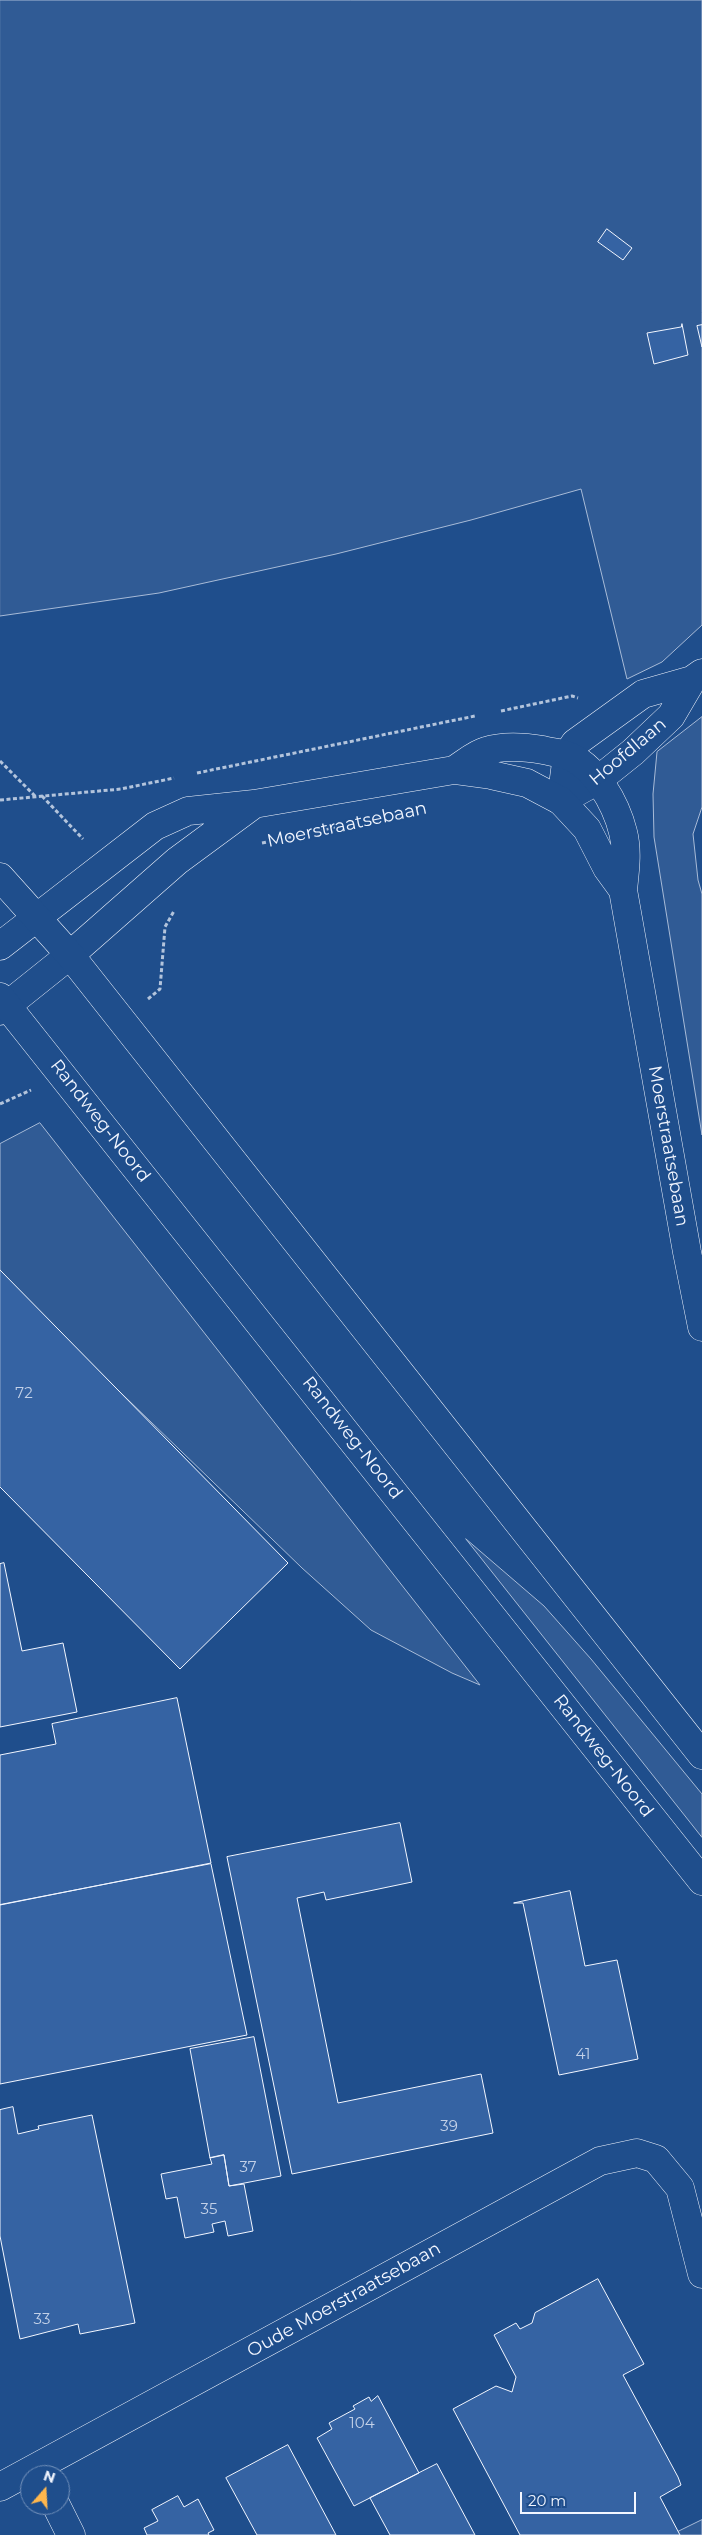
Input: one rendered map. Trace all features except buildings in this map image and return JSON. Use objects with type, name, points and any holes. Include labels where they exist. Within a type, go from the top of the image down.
[{"type":"street","name":"Hoofdlaan","points":[[561,801],[567,755],[575,743],[643,694],[697,676]]},
{"type":"street","name":"Hoofdlaan","points":[[561,801],[598,780],[671,716],[697,676]]},
{"type":"street","name":"Moerstraatsebaan","points":[[454,770],[485,751],[499,748],[531,748],[567,755],[585,766],[598,780],[614,808],[624,833],[626,859],[623,890],[694,1251],[702,1327]]},
{"type":"street","name":"Moerstraatsebaan","points":[[0,946],[155,826],[188,811],[254,804],[454,770],[491,775],[527,783],[561,801],[587,829],[606,868],[623,890]]},
{"type":"street","name":"Moerstraatsebaan","points":[[2,1004],[70,955],[177,861],[254,804]]},
{"type":"street","points":[[0,877],[37,916],[122,1020],[702,1755]]},
{"type":"street","name":"Randweg-Noord","points":[[2,1004],[702,1881]]},
{"type":"street","name":"Oude Moerstraatsebaan","points":[[51,2465],[600,2160],[637,2153],[656,2159],[680,2188],[702,2274]]},
{"type":"street","name":"Oude Moerstraatsebaan","points":[[0,2487],[20,2479]]},
{"type":"street","points":[[61,2515],[71,2535]]},
{"type":"path","points":[[496,712],[572,696],[597,704],[608,718]]},
{"type":"path","points":[[188,775],[476,716]]},
{"type":"path","points":[[0,761],[35,797]]},
{"type":"path","points":[[0,800],[121,789],[178,777]]},
{"type":"path","name":"Moerstraatsebaan","points":[[261,843],[340,827]]},
{"type":"path","points":[[122,1020],[160,989],[165,927],[181,904]]},
{"type":"shaded area","points":[[0,0],[702,0],[702,625],[662,662],[627,679],[581,489],[471,520],[336,554],[159,593],[0,616]]},
{"type":"shaded area","points":[[702,717],[702,807],[693,834],[698,880],[702,894],[702,1135],[654,837],[653,794],[657,752]]},
{"type":"shaded area","points":[[40,1123],[480,1685],[452,1673],[371,1630],[302,1568],[0,1276],[0,1144]]},
{"type":"shaded area","points":[[466,1539],[544,1606],[591,1659],[702,1794],[702,1837]]},
{"type":"shaded area","points":[[702,2520],[702,2535],[671,2535]]}]
